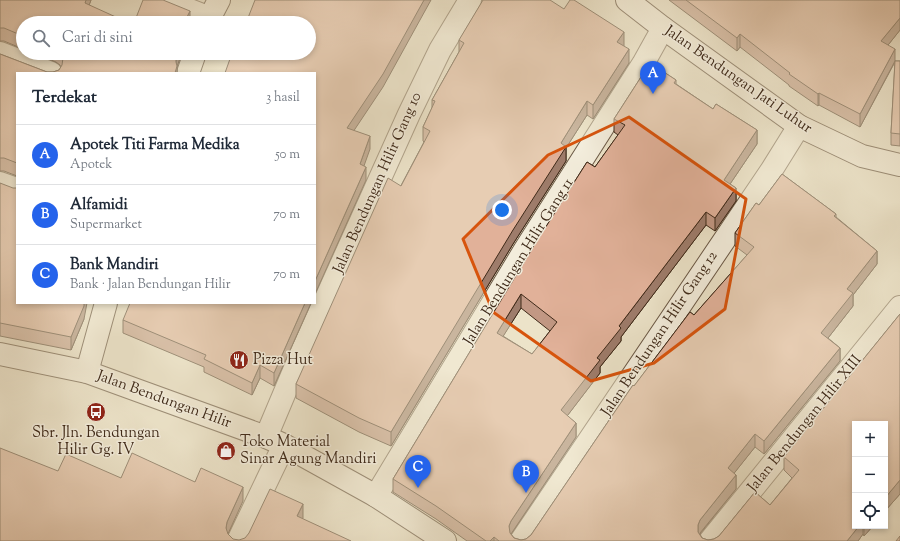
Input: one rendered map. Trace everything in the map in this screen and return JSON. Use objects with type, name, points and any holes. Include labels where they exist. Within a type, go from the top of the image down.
[{"type":"street","points":[[164,0],[212,14]]},
{"type":"street","name":"Jalan Bendungan Hilir Gang 10","points":[[238,541],[275,441],[301,354],[409,114],[440,50],[470,0]]},
{"type":"street","name":"Jalan Bendungan Jati Luhur","points":[[627,0],[663,28],[799,126],[862,156],[900,165]]},
{"type":"street","name":"Jalan Bendungan Hilir Gang 11","points":[[376,496],[520,258],[643,64],[663,28]]},
{"type":"street","points":[[0,53],[16,59]]},
{"type":"street","points":[[18,60],[48,72]]},
{"type":"street","points":[[188,72],[193,60]]},
{"type":"street","name":"Jalan Bendungan Hilir Gang 12","points":[[521,541],[771,171],[799,126]]},
{"type":"street","points":[[0,183],[16,189]]},
{"type":"street","points":[[87,372],[106,304]]},
{"type":"street","name":"Jalan Bendungan Hilir XIII","points":[[710,541],[900,307]]},
{"type":"street","name":"Jalan Bendungan Hilir","points":[[0,354],[87,372],[275,441],[376,496],[445,541]]},
{"type":"highlighted area","points":[[629,117],[746,199],[725,309],[654,363],[591,381],[493,312],[463,239],[548,155]]},
{"type":"building","points":[[0,0],[86,0],[85,3],[114,16],[16,16],[16,33],[4,28],[0,28]]},
{"type":"building","points":[[143,0],[163,0],[190,11],[188,16],[137,16]]},
{"type":"building","points":[[255,0],[424,0],[383,74],[347,128],[370,136],[360,164],[366,167],[316,279],[316,72],[225,72],[230,60],[316,60],[316,16],[249,16]]},
{"type":"building","points":[[483,0],[550,0],[564,9],[570,0],[574,0],[624,32],[617,42],[629,49],[593,105],[587,101],[561,143],[566,147],[513,230],[391,432],[359,418],[296,384],[388,178],[401,186],[430,131],[423,127],[435,101],[432,100],[464,43],[459,40]]},
{"type":"building","points":[[686,0],[900,0],[900,18],[881,41],[895,49],[860,114],[819,93],[818,94],[789,74],[790,73],[740,34],[737,38]]},
{"type":"building","points":[[0,54],[47,72],[16,72],[16,163],[0,158]]},
{"type":"building","points":[[63,60],[176,60],[177,66],[175,72],[53,72],[59,70]]},
{"type":"building","points":[[895,61],[900,61],[900,134],[891,133]]},
{"type":"building","points":[[650,63],[676,80],[674,83],[713,109],[716,104],[757,130],[724,180],[736,188],[715,218],[706,212],[619,326],[621,328],[597,358],[600,360],[561,410],[576,423],[511,521],[509,526],[510,533],[514,538],[521,540],[526,539],[531,535],[633,385],[634,386],[690,312],[694,315],[754,247],[735,233],[756,203],[759,205],[782,174],[836,214],[834,216],[877,251],[847,289],[853,293],[821,333],[840,348],[764,441],[755,434],[728,468],[736,475],[700,520],[698,532],[702,538],[708,540],[719,536],[755,492],[770,505],[799,470],[784,457],[900,314],[900,480],[888,494],[888,421],[852,421],[852,529],[857,529],[847,541],[499,541],[494,537],[490,541],[486,541],[436,506],[393,479],[535,244],[587,162],[595,167],[625,125],[614,119]],"holes":[[[521,294],[557,322],[532,354],[497,333]]]},
{"type":"building","points":[[0,183],[16,188],[16,304],[84,304],[84,306],[71,337],[0,323]]},
{"type":"building","points":[[130,304],[305,304],[274,373],[260,365],[252,383],[204,359],[206,355],[123,320]]},
{"type":"building","points":[[0,448],[58,471],[66,454],[121,478],[132,453],[195,482],[201,468],[243,487],[227,522],[226,528],[228,534],[233,539],[239,540],[245,538],[249,533],[270,489],[303,504],[297,516],[351,541],[0,541]]},
{"type":"place","name":"Apotek Titi Farma Medika","points":[[653,94]]},
{"type":"place","name":"Pizza Hut","points":[[239,360]]},
{"type":"place","name":"Sbr. Jln. Bendungan Hilir Gg. IV","points":[[96,412]]},
{"type":"place","name":"Toko Material Sinar Agung Mandiri","points":[[226,451]]},
{"type":"place","name":"Bank Mandiri","points":[[418,488]]},
{"type":"place","name":"Alfamidi","points":[[526,493]]}]
